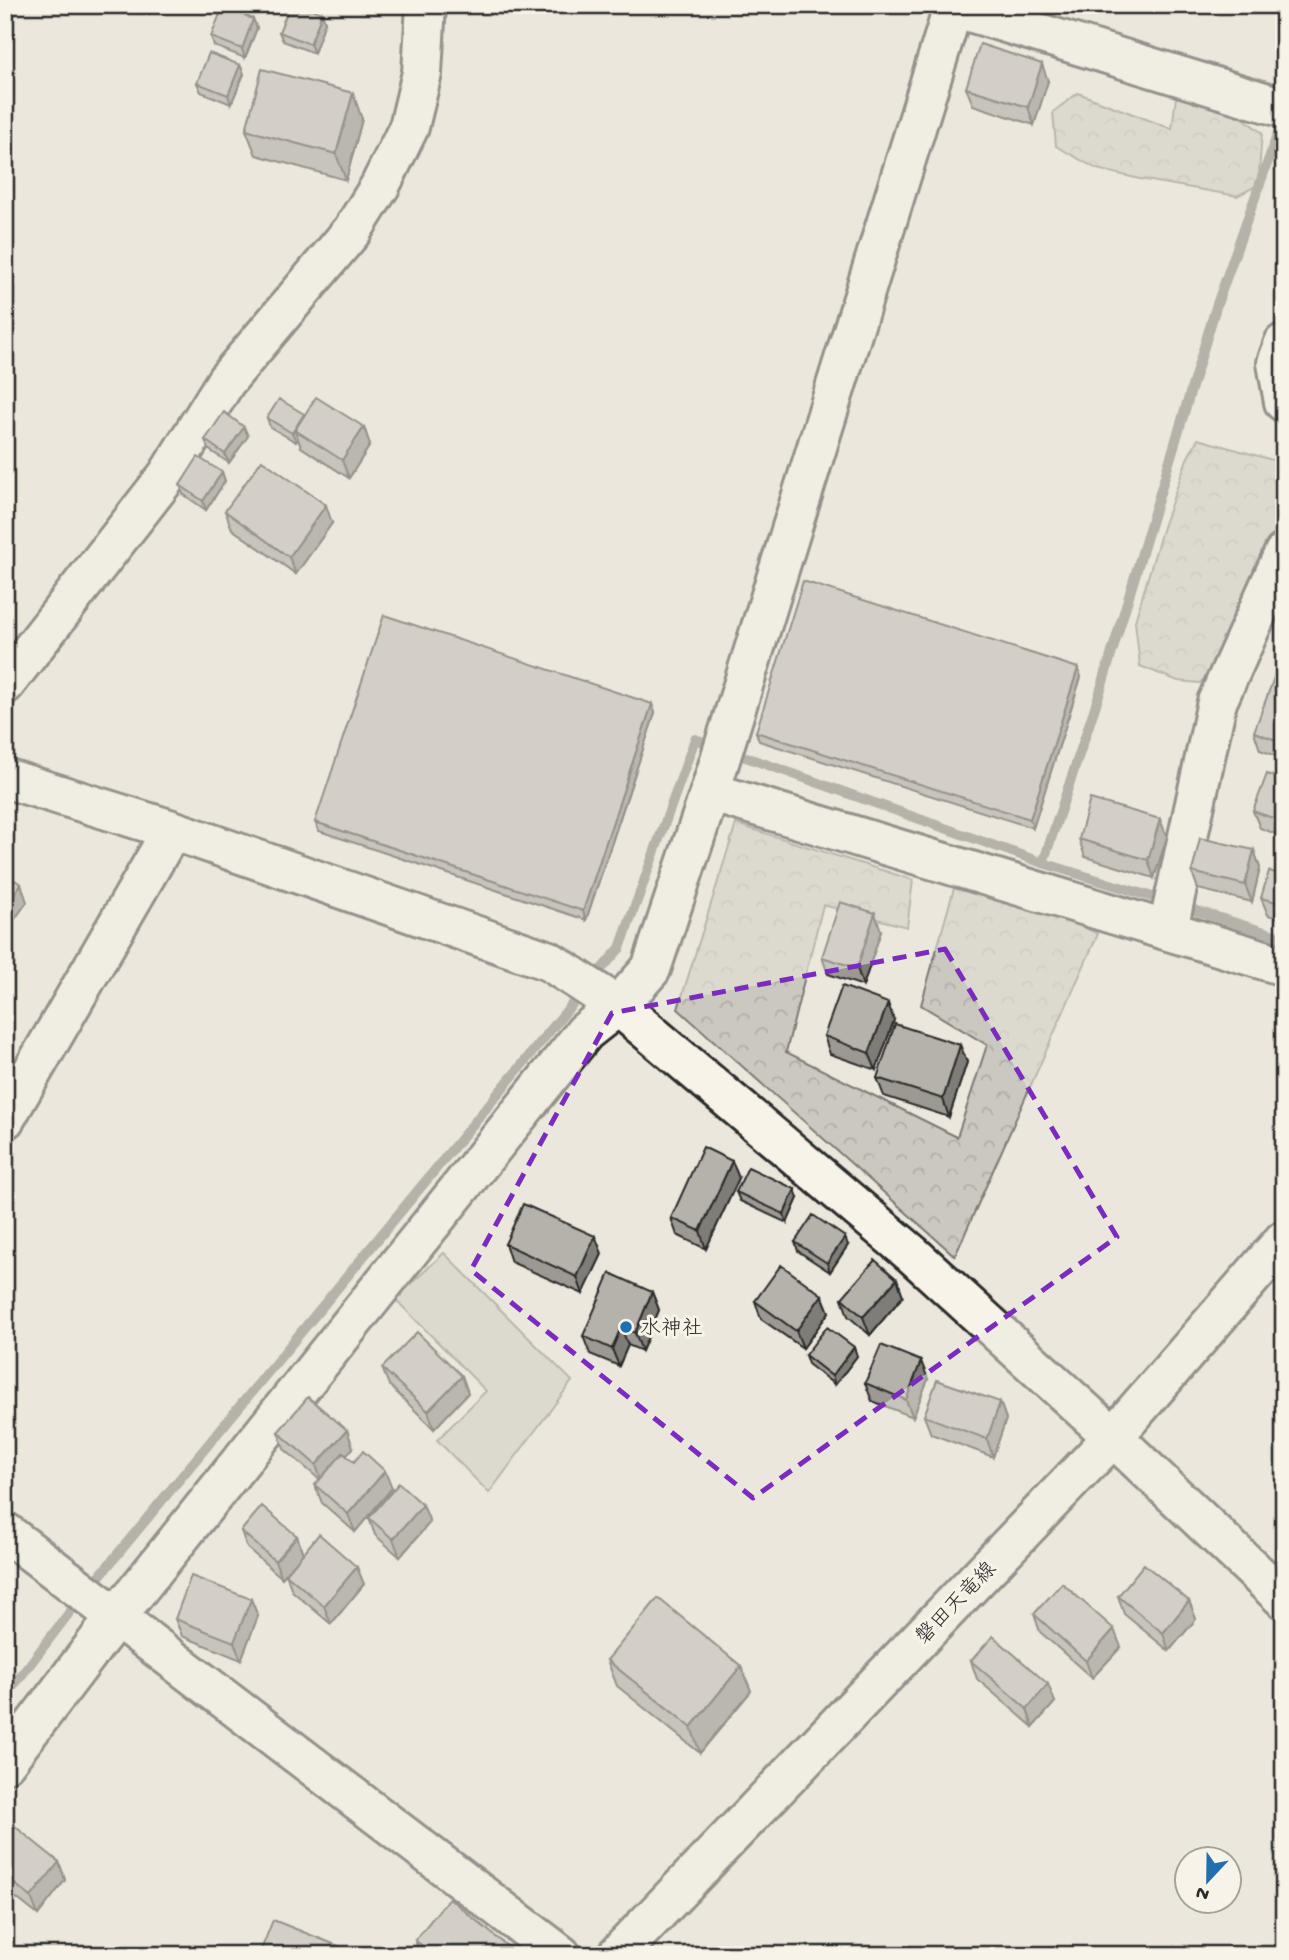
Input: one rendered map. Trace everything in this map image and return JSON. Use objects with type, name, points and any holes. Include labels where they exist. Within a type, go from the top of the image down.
[{"type":"street","points":[[5,684],[167,475],[226,381],[352,231],[409,127],[422,73],[426,5]]},
{"type":"street","points":[[5,1763],[116,1617],[585,1032],[618,1006],[651,970],[710,792],[952,6],[1284,108]]},
{"type":"street","points":[[1284,343],[1277,363],[1284,402]]},
{"type":"street","points":[[1168,929],[1217,702],[1284,553]]},
{"type":"street","points":[[5,778],[172,830],[549,961],[618,1006],[912,1254],[1113,1437],[1284,1599]]},
{"type":"street","points":[[710,792],[1284,966]]},
{"type":"street","points":[[5,1119],[172,830]]},
{"type":"street","name":"磐田天竜線","points":[[617,1955],[1113,1437],[1284,1240]]},
{"type":"street","points":[[5,1532],[561,1955]]},
{"type":"highlighted area","points":[[945,949],[1117,1237],[753,1498],[471,1270],[612,1013]]},
{"type":"green space","points":[[1078,93],[1172,129],[1176,97],[1237,113],[1262,133],[1258,185],[1237,196],[1097,169],[1056,146],[1053,112]]},
{"type":"green space","points":[[1198,439],[1280,462],[1284,474],[1284,524],[1225,657],[1200,683],[1178,681],[1140,666],[1135,621],[1163,527],[1187,459]]},
{"type":"green space","points":[[736,824],[913,880],[907,927],[823,905],[786,1052],[957,1137],[987,1045],[921,1005],[960,867],[1098,934],[955,1256],[678,1009]]},
{"type":"green space","points":[[444,1253],[572,1381],[489,1493],[437,1440],[486,1391],[395,1299]]},
{"type":"building","points":[[290,5],[302,5],[322,13],[310,44],[279,32]]},
{"type":"building","points":[[223,6],[253,19],[242,49],[211,37]]},
{"type":"building","points":[[980,44],[1042,64],[1028,107],[966,88]]},
{"type":"building","points":[[209,53],[240,65],[228,95],[197,83]]},
{"type":"building","points":[[262,69],[353,93],[336,154],[246,130]]},
{"type":"building","points":[[316,397],[364,427],[342,460],[295,430]]},
{"type":"building","points":[[279,399],[304,414],[292,433],[267,418]]},
{"type":"building","points":[[224,412],[244,427],[225,454],[205,440]]},
{"type":"building","points":[[198,457],[222,472],[203,501],[180,485]]},
{"type":"building","points":[[262,460],[326,505],[289,557],[225,511]]},
{"type":"building","points":[[803,581],[1078,668],[1030,819],[756,732]]},
{"type":"building","points":[[384,615],[652,704],[583,911],[315,822]]},
{"type":"building","points":[[1279,664],[1284,665],[1284,743],[1254,732]]},
{"type":"building","points":[[1267,774],[1284,780],[1284,822],[1253,811]]},
{"type":"building","points":[[1090,799],[1160,819],[1148,860],[1079,839]]},
{"type":"building","points":[[1200,838],[1254,850],[1245,885],[1192,872]]},
{"type":"building","points":[[1269,871],[1284,875],[1284,904],[1261,898]]},
{"type":"building","points":[[5,874],[21,884],[5,906]]},
{"type":"building","points":[[840,902],[875,913],[857,968],[822,957]]},
{"type":"building","points":[[842,986],[888,1003],[869,1053],[824,1036]]},
{"type":"building","points":[[895,1024],[960,1045],[943,1099],[877,1078]]},
{"type":"building","points":[[703,1147],[732,1161],[700,1231],[671,1218]]},
{"type":"building","points":[[748,1167],[795,1189],[784,1214],[736,1192]]},
{"type":"building","points":[[523,1204],[595,1236],[577,1277],[505,1244]]},
{"type":"building","points":[[813,1215],[845,1237],[827,1263],[795,1242]]},
{"type":"building","points":[[875,1260],[897,1279],[863,1317],[842,1298]]},
{"type":"building","points":[[781,1265],[822,1295],[796,1331],[755,1301]]},
{"type":"building","points":[[610,1273],[652,1292],[635,1333],[621,1327],[612,1349],[583,1336]]},
{"type":"building","points":[[827,1327],[854,1347],[832,1376],[805,1355]]},
{"type":"building","points":[[417,1332],[462,1376],[428,1411],[382,1368]]},
{"type":"building","points":[[881,1345],[921,1361],[906,1400],[865,1383]]},
{"type":"building","points":[[937,1380],[1000,1402],[987,1439],[924,1416]]},
{"type":"building","points":[[308,1397],[347,1430],[316,1465],[278,1432]]},
{"type":"building","points":[[363,1451],[385,1471],[348,1514],[315,1485],[343,1453],[354,1462]]},
{"type":"building","points":[[399,1483],[423,1505],[393,1539],[369,1518]]},
{"type":"building","points":[[262,1506],[297,1536],[275,1561],[241,1531]]},
{"type":"building","points":[[319,1534],[357,1567],[324,1606],[286,1574]]},
{"type":"building","points":[[1144,1564],[1189,1601],[1163,1633],[1118,1596]]},
{"type":"building","points":[[191,1576],[251,1599],[234,1642],[175,1619]]},
{"type":"building","points":[[1062,1583],[1114,1629],[1086,1661],[1034,1614]]},
{"type":"building","points":[[658,1598],[741,1666],[691,1727],[607,1660]]},
{"type":"building","points":[[993,1636],[1048,1684],[1027,1709],[971,1661]]},
{"type":"building","points":[[7,1820],[59,1862],[31,1897],[5,1876]]},
{"type":"building","points":[[449,1898],[518,1955],[433,1955],[415,1940]]},
{"type":"building","points":[[273,1920],[361,1955],[259,1955]]},
{"type":"waterway","points":[[1043,863],[1100,692],[1216,307],[1284,116]]},
{"type":"waterway","points":[[592,980],[620,948],[695,739],[1043,863],[1284,938]]},
{"type":"waterway","points":[[5,1697],[69,1613],[582,992]]},
{"type":"place","name":"水神社","points":[[626,1327]]}]
